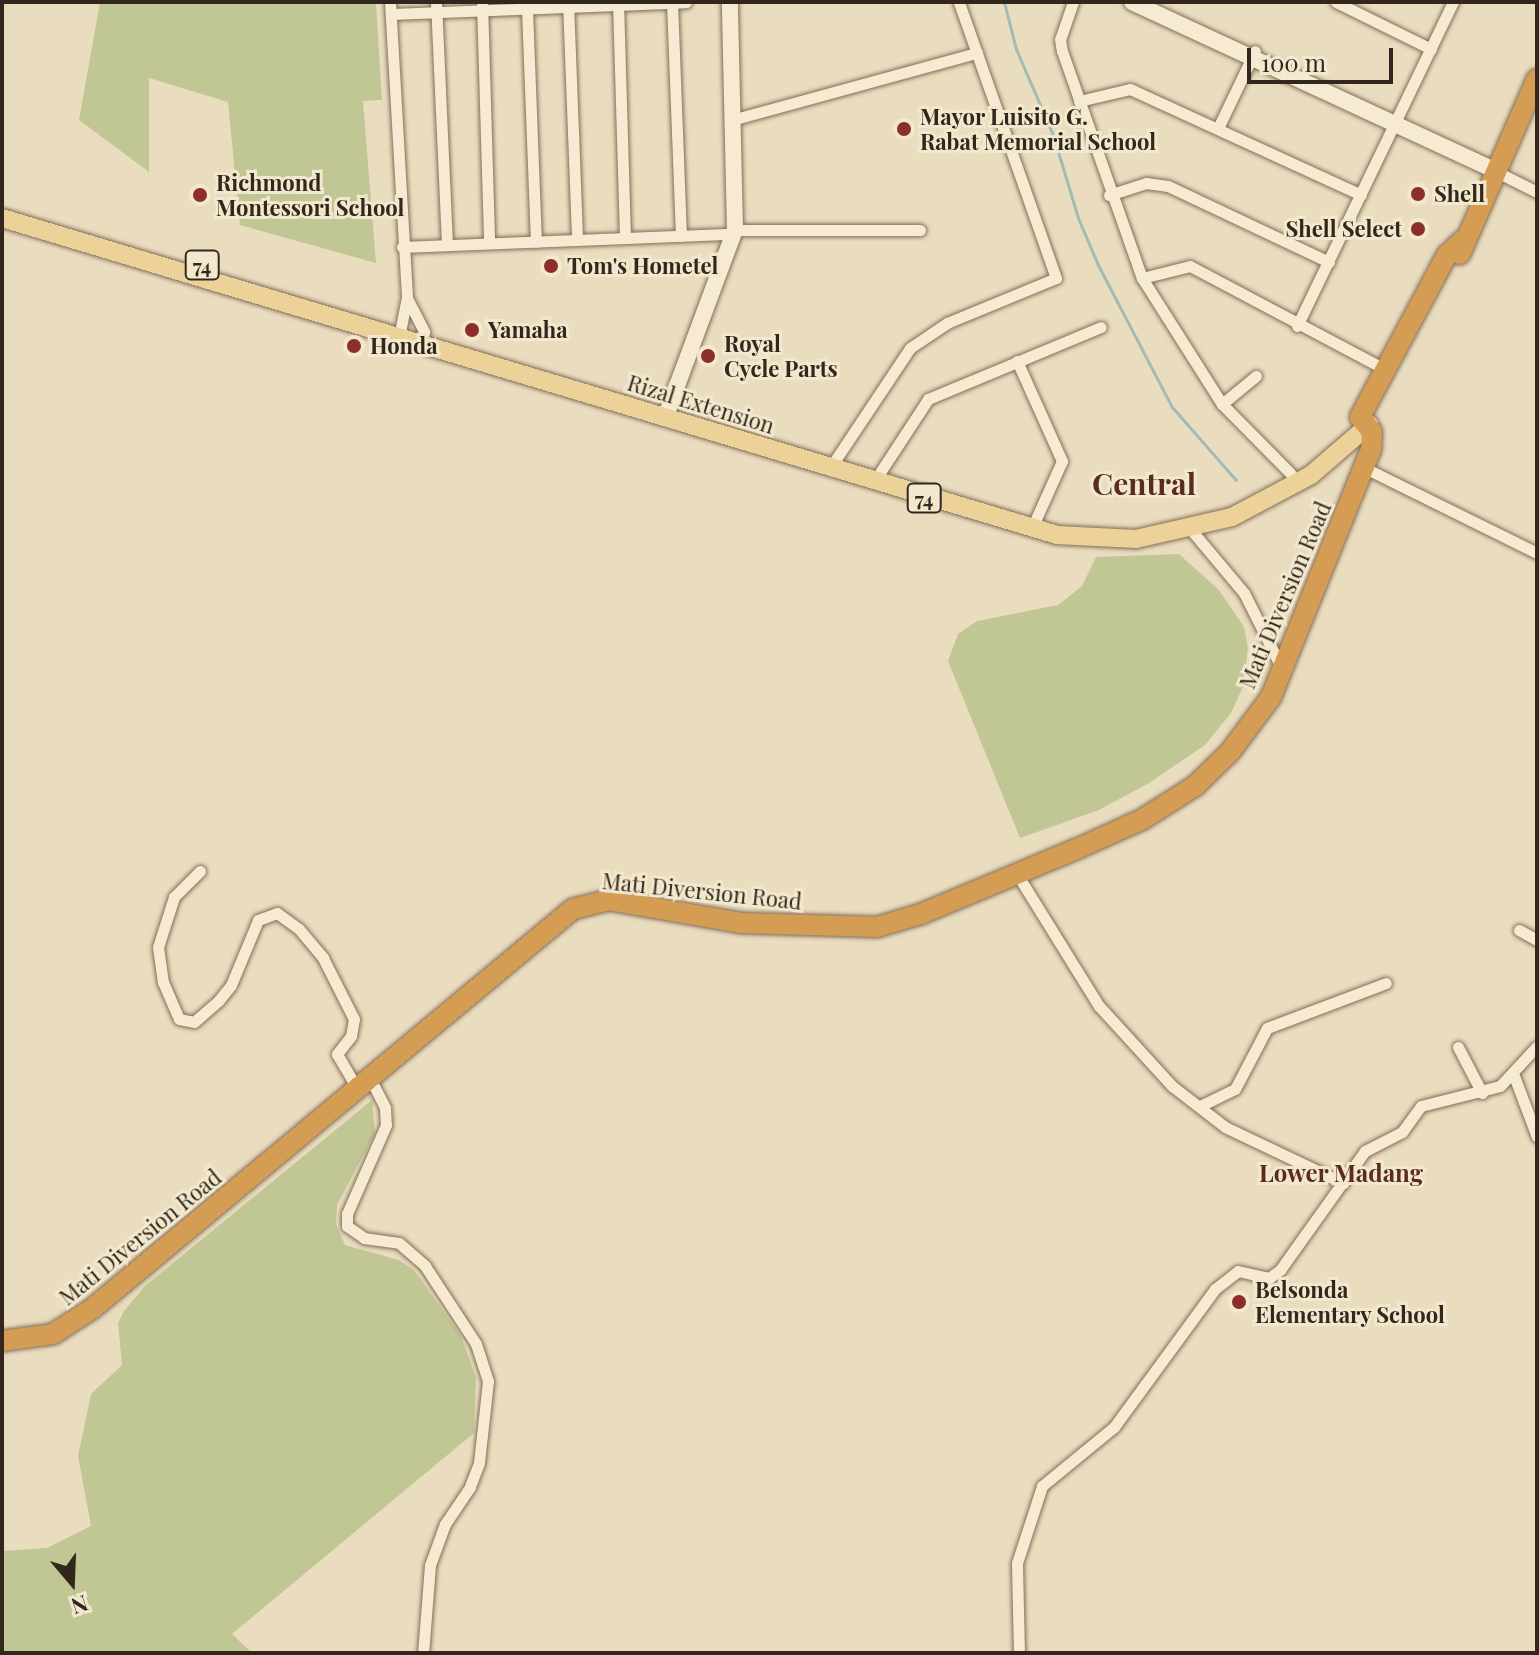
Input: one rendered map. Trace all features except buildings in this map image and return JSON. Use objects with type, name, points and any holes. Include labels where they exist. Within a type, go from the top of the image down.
[{"type":"highway","name":"74","points":[[1364,421],[1389,371],[1438,290],[1460,261],[1462,241],[1487,166],[1537,79]]},
{"type":"highway","name":"74","points":[[1364,421],[1391,394],[1438,290]]},
{"type":"highway","name":"Mati Diversion Road","points":[[2,1341],[32,1340],[73,1324],[364,1085],[549,924],[591,902],[626,902],[741,923],[877,927],[921,914],[1143,819],[1195,786],[1254,721],[1283,669],[1365,468],[1372,441],[1364,421]]},
{"type":"main road","name":"Rizal Extension","points":[[2,205],[400,331],[1033,524],[1106,530],[1187,525],[1287,490],[1327,464],[1364,421]]},
{"type":"main road","name":"Rizal Extension","points":[[2,218],[400,331]]},
{"type":"main road","name":"Rizal Extension","points":[[667,412],[836,459],[1033,524]]},
{"type":"main road","name":"Rizal Extension","points":[[1187,525],[1250,497],[1291,474],[1364,421]]},
{"type":"street","points":[[672,2],[681,236]]},
{"type":"street","points":[[423,338],[407,297],[402,247],[390,8],[482,6],[527,9],[568,4],[686,2]]},
{"type":"street","points":[[667,412],[734,232],[735,119],[730,2]]},
{"type":"street","points":[[836,459],[910,348],[947,323],[1056,278],[959,2]]},
{"type":"street","points":[[1073,2],[1060,39],[1109,195],[1142,278],[1222,404],[1291,474]]},
{"type":"street","points":[[1132,2],[1396,122],[1537,192]]},
{"type":"street","points":[[1154,2],[1253,55]]},
{"type":"street","points":[[1336,2],[1431,49]]},
{"type":"street","points":[[1297,326],[1453,2]]},
{"type":"street","points":[[618,3],[625,238]]},
{"type":"street","points":[[568,4],[577,240]]},
{"type":"street","points":[[482,6],[489,243]]},
{"type":"street","points":[[437,7],[447,245]]},
{"type":"street","points":[[527,9],[536,242]]},
{"type":"street","points":[[735,119],[977,53]]},
{"type":"street","points":[[1219,126],[1253,55]]},
{"type":"street","points":[[1079,101],[1130,89],[1219,126],[1361,195]]},
{"type":"street","points":[[1109,195],[1146,183],[1168,186],[1329,262]]},
{"type":"street","points":[[402,247],[734,232],[920,230]]},
{"type":"street","points":[[1142,278],[1190,266],[1297,326],[1389,371]]},
{"type":"street","points":[[400,331],[407,297]]},
{"type":"street","points":[[879,474],[928,399],[1101,327]]},
{"type":"street","points":[[1017,361],[1062,461],[1033,524]]},
{"type":"street","points":[[1222,404],[1256,376]]},
{"type":"street","points":[[1365,468],[1537,553]]},
{"type":"street","points":[[1187,525],[1244,593],[1283,669]]},
{"type":"street","points":[[200,871],[174,897],[158,947],[163,982],[179,1019],[194,1022],[231,985],[258,920],[277,913],[299,929],[323,958],[354,1019],[351,1036],[337,1054],[385,1108],[386,1125],[347,1214],[347,1226],[364,1238],[399,1243],[425,1266],[476,1344],[488,1381],[479,1463],[470,1487],[445,1524],[430,1565],[423,1653]]},
{"type":"street","points":[[1017,874],[1126,1039],[1225,1127],[1343,1183]]},
{"type":"street","points":[[1519,930],[1537,940]]},
{"type":"street","points":[[1200,1106],[1235,1089],[1267,1028],[1386,983]]},
{"type":"street","points":[[1019,1653],[1017,1563],[1042,1486],[1114,1427],[1215,1289],[1238,1271],[1275,1275],[1365,1151],[1402,1132],[1421,1106],[1482,1093],[1514,1076],[1537,1046]]},
{"type":"street","points":[[1458,1047],[1482,1093]]},
{"type":"street","points":[[1514,1076],[1537,1137]]},
{"type":"green space","points":[[100,2],[376,2],[382,100],[363,101],[376,263],[240,225],[228,102],[149,78],[149,172],[79,120]]},
{"type":"green space","points":[[1179,554],[1219,590],[1244,627],[1248,648],[1243,687],[1231,713],[1205,745],[1149,783],[1099,810],[1020,838],[948,661],[958,634],[977,621],[1058,605],[1082,586],[1096,557]]},
{"type":"green space","points":[[372,1100],[375,1133],[337,1205],[336,1224],[345,1245],[399,1260],[414,1270],[461,1336],[476,1377],[474,1433],[232,1634],[252,1653],[2,1653],[2,1551],[47,1548],[91,1526],[78,1456],[91,1394],[122,1365],[118,1323],[124,1311],[145,1286]]},
{"type":"waterway","points":[[1004,2],[1016,49],[1053,135],[1078,218],[1098,265],[1172,407],[1236,480]]},
{"type":"place","name":"Mayor Luisito G. Rabat Memorial School","points":[[904,129]]},
{"type":"place","name":"Shell","points":[[1418,194]]},
{"type":"place","name":"Richmond Montessori School","points":[[200,195]]},
{"type":"place","name":"Shell Select","points":[[1418,229]]},
{"type":"place","name":"Tom's Hometel","points":[[551,266]]},
{"type":"place","name":"Yamaha","points":[[472,330]]},
{"type":"place","name":"Honda","points":[[354,346]]},
{"type":"place","name":"Royal Cycle Parts","points":[[708,356]]},
{"type":"place","name":"Belsonda Elementary School","points":[[1239,1302]]},
{"type":"district","name":"Central","points":[[1144,483]]},
{"type":"district","name":"Lower Madang","points":[[1341,1173]]}]
